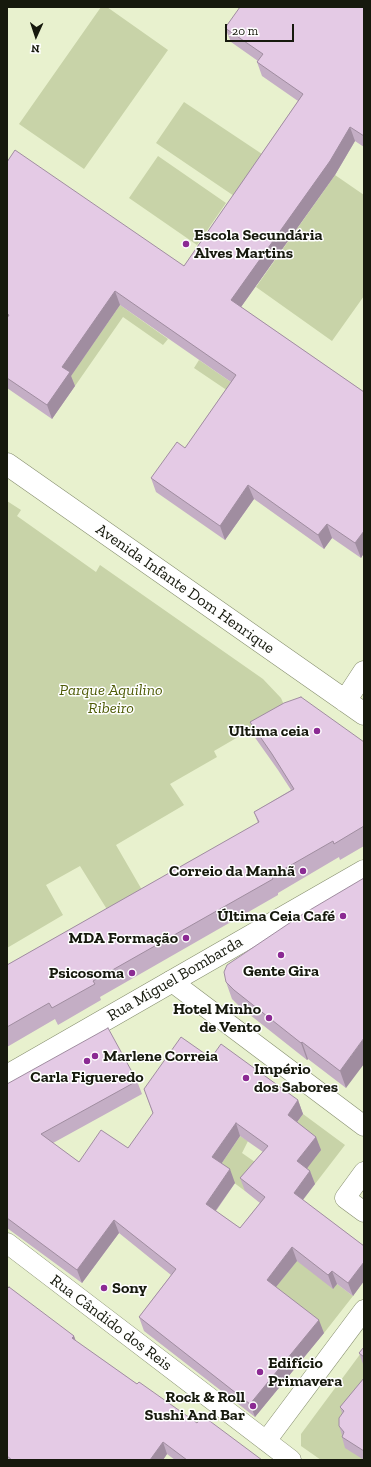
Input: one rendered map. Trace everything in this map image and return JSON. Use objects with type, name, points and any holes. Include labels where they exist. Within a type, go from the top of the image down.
[{"type":"main road","name":"Avenida Infante Dom Henrique","points":[[7,464],[364,714]]},
{"type":"main road","points":[[344,701],[364,672]]},
{"type":"main road","name":"Rua Miguel Bombarda","points":[[7,1076],[364,871]]},
{"type":"street","points":[[171,981],[364,1126]]},
{"type":"street","points":[[364,1172],[345,1198],[364,1212]]},
{"type":"street","name":"Rua Cândido dos Reis","points":[[7,1243],[291,1460]]},
{"type":"street","points":[[266,1441],[364,1310]]},
{"type":"green space","points":[[101,7],[107,7],[168,50],[84,169],[19,124]]},
{"type":"green space","points":[[184,102],[265,156],[237,198],[156,143]]},
{"type":"green space","points":[[158,156],[226,203],[197,245],[129,198]]},
{"type":"green space","points":[[335,175],[364,195],[364,296],[332,341],[256,287]]},
{"type":"green space","points":[[120,305],[168,339],[163,345],[123,317],[75,386],[67,381]]},
{"type":"green space","points":[[199,360],[241,389],[228,391],[194,368]]},
{"type":"green space","name":"Parque Aquilino Ribeiro","points":[[7,501],[21,510],[17,516],[96,572],[100,565],[263,679],[281,698],[290,719],[256,739],[250,730],[214,751],[217,757],[170,784],[184,805],[116,845],[142,890],[108,911],[80,866],[46,885],[63,915],[7,948]]},
{"type":"green space","points":[[303,1114],[345,1145],[315,1184],[302,1175],[293,1128]]},
{"type":"green space","points":[[240,1136],[248,1141],[242,1153],[265,1169],[245,1191],[217,1170]]},
{"type":"green space","points":[[306,1248],[337,1284],[353,1296],[324,1333],[285,1303],[256,1273]]},
{"type":"green space","points":[[364,1349],[364,1460],[321,1460],[301,1446],[301,1434]]},
{"type":"building","points":[[240,7],[364,7],[364,136],[350,127],[330,161],[231,300],[364,392],[364,531],[355,543],[327,524],[318,535],[248,485],[220,526],[151,478],[177,442],[185,448],[236,375],[115,291],[62,367],[70,372],[47,405],[7,378],[7,318],[9,315],[7,314],[7,162],[15,150],[184,266],[303,94],[257,62],[263,54],[225,28]]},
{"type":"building","points":[[301,697],[364,742],[364,826],[334,844],[333,841],[272,876],[273,879],[93,981],[95,984],[52,1008],[49,1003],[7,1027],[7,965],[259,822],[254,812],[294,789],[250,722],[284,703]]},
{"type":"building","points":[[364,878],[364,1038],[340,1071],[302,1042],[301,1043],[234,990],[226,982],[224,972],[227,965],[303,914]]},
{"type":"building","points":[[108,1028],[137,1081],[41,1134],[79,1162],[101,1130],[128,1148],[153,1113],[144,1089],[181,1037],[211,1058],[221,1044],[298,1100],[288,1115],[316,1137],[297,1161],[310,1171],[294,1193],[364,1246],[364,1262],[348,1283],[332,1271],[328,1275],[292,1247],[267,1280],[319,1320],[250,1404],[139,1317],[176,1269],[114,1220],[77,1270],[7,1218],[7,1084]],"holes":[[[236,1123],[268,1146],[240,1178],[265,1197],[240,1228],[206,1204],[230,1169],[212,1157]]]},
{"type":"building","points":[[9,1287],[74,1336],[72,1338],[137,1384],[139,1382],[197,1423],[203,1416],[262,1460],[187,1460],[163,1442],[150,1460],[12,1460],[7,1456],[7,1289]]},
{"type":"building","points":[[364,1347],[364,1357],[359,1353]]},
{"type":"building","points":[[364,1378],[364,1451],[342,1437],[344,1432],[339,1426],[339,1418],[344,1411],[340,1407]]},
{"type":"place","name":"Escola Secundária Alves Martins","points":[[186,244]]},
{"type":"place","name":"Ultima ceia","points":[[317,731]]},
{"type":"place","name":"Correio da Manhã","points":[[303,871]]},
{"type":"place","name":"Última Ceia Café","points":[[343,916]]},
{"type":"place","name":"MDA Formação","points":[[186,938]]},
{"type":"place","name":"Gente Gira","points":[[281,955]]},
{"type":"place","name":"Psicosoma","points":[[132,973]]},
{"type":"place","name":"Hotel Minho de Vento","points":[[269,1018]]},
{"type":"place","name":"Marlene Correia","points":[[95,1056]]},
{"type":"place","name":"Carla Figueredo","points":[[87,1061]]},
{"type":"place","name":"Império dos Sabores","points":[[246,1078]]},
{"type":"place","name":"Sony","points":[[104,1288]]},
{"type":"place","name":"Edifício Primavera","points":[[260,1372]]},
{"type":"place","name":"Rock & Roll Sushi And Bar","points":[[253,1406]]}]
